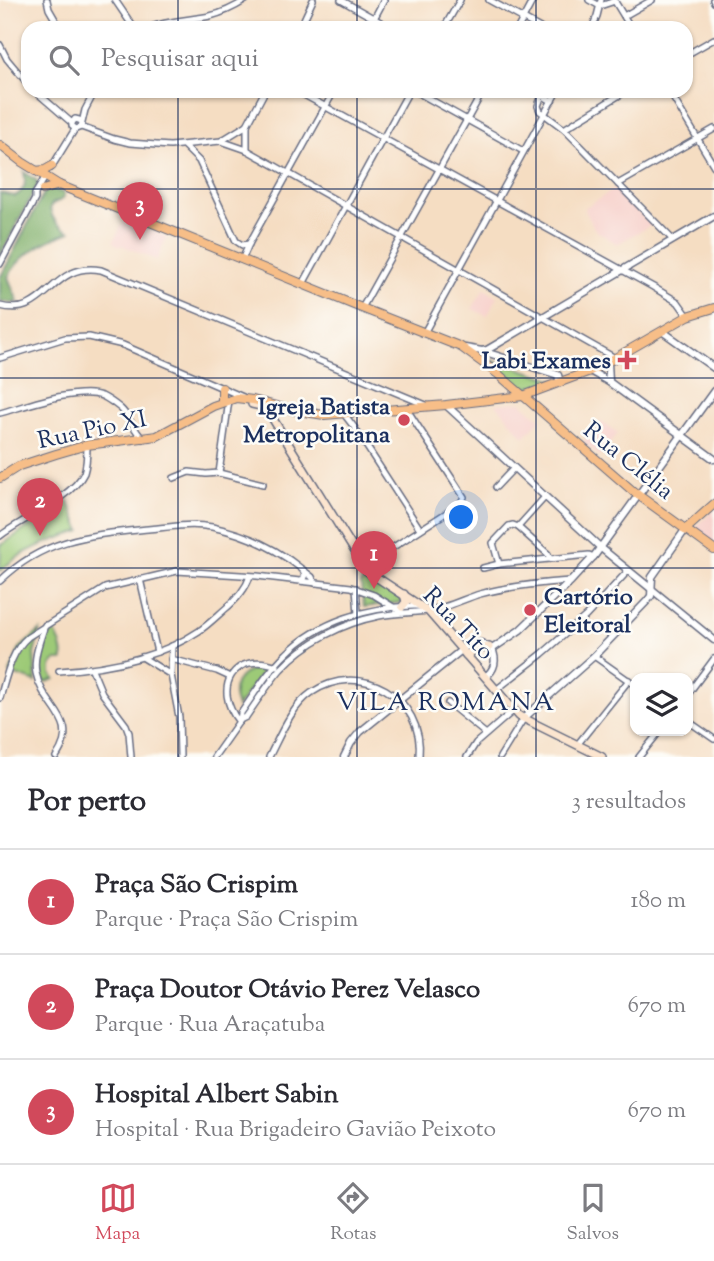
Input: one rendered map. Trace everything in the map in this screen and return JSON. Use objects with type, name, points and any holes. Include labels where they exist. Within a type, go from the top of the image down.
[{"type":"main road","name":"Rua Clélia","points":[[0,145],[35,171],[59,184],[302,285],[461,347],[501,377],[639,495],[714,550]]},
{"type":"main road","points":[[35,171],[51,167],[59,184],[43,190]]},
{"type":"main road","name":"Rua Pio XI","points":[[0,478],[19,466],[87,445],[143,439],[162,434],[225,401],[238,398],[318,415],[523,396],[590,371],[688,316],[714,307]]},
{"type":"main road","points":[[500,399],[503,387],[501,377]]},
{"type":"main road","points":[[222,388],[225,401],[261,406],[271,416],[276,406]]},
{"type":"main road","points":[[539,410],[538,400],[543,389]]},
{"type":"main road","name":"Rua Tito","points":[[271,416],[367,571],[425,608],[519,716],[602,757]]},
{"type":"main road","points":[[685,530],[714,504]]},
{"type":"main road","points":[[400,610],[406,602],[404,594]]},
{"type":"main road","points":[[464,652],[491,648]]},
{"type":"street","points":[[47,0],[56,21]]},
{"type":"street","points":[[115,0],[129,21]]},
{"type":"street","points":[[181,21],[211,16],[246,0]]},
{"type":"street","points":[[303,21],[313,0]]},
{"type":"street","points":[[341,0],[379,21]]},
{"type":"street","points":[[372,21],[384,0]]},
{"type":"street","points":[[448,21],[460,0]]},
{"type":"street","points":[[489,0],[527,21]]},
{"type":"street","points":[[523,19],[533,0]]},
{"type":"street","points":[[589,0],[601,3],[615,1],[627,21]]},
{"type":"street","points":[[624,16],[652,0]]},
{"type":"street","points":[[595,21],[601,3]]},
{"type":"street","points":[[693,51],[714,39]]},
{"type":"street","points":[[0,45],[21,75]]},
{"type":"street","points":[[43,98],[65,117],[77,123],[114,139],[152,146],[184,146],[221,141],[247,125]]},
{"type":"street","points":[[0,264],[91,98]]},
{"type":"street","points":[[247,150],[247,125],[261,98]]},
{"type":"street","points":[[309,98],[623,270],[678,302],[688,316]]},
{"type":"street","points":[[242,260],[330,98]]},
{"type":"street","points":[[302,285],[405,98]]},
{"type":"street","points":[[428,98],[523,151]]},
{"type":"street","points":[[362,309],[479,98]]},
{"type":"street","points":[[541,98],[538,108],[564,129],[673,240]]},
{"type":"street","points":[[424,333],[545,114],[552,100],[547,98]]},
{"type":"street","points":[[564,129],[615,98]]},
{"type":"street","points":[[673,98],[714,166]]},
{"type":"street","points":[[618,184],[714,129]]},
{"type":"street","points":[[221,141],[247,150],[543,317],[612,360],[609,382]]},
{"type":"street","points":[[200,155],[206,143]]},
{"type":"street","points":[[184,146],[200,155],[236,241],[242,245],[249,244]]},
{"type":"street","points":[[35,199],[35,194],[47,178]]},
{"type":"street","points":[[482,351],[714,216]]},
{"type":"street","points":[[230,255],[236,241]]},
{"type":"street","points":[[0,306],[13,309],[25,307],[69,274],[84,268],[101,270],[428,406]]},
{"type":"street","points":[[662,331],[714,368]]},
{"type":"street","points":[[0,358],[65,338],[89,337],[123,345],[249,399]]},
{"type":"street","points":[[461,347],[558,375],[560,383]]},
{"type":"street","points":[[590,371],[714,459]]},
{"type":"street","points":[[485,677],[494,664],[491,648],[520,630],[594,557],[714,391]]},
{"type":"street","points":[[0,412],[86,393],[101,396],[116,405],[143,439]]},
{"type":"street","points":[[219,473],[225,401]]},
{"type":"street","points":[[446,405],[601,548],[714,640]]},
{"type":"street","points":[[365,564],[460,504],[464,497],[406,408]]},
{"type":"street","points":[[346,414],[419,529]]},
{"type":"street","points":[[127,440],[132,426]]},
{"type":"street","points":[[0,536],[75,486],[84,472],[87,445]]},
{"type":"street","points":[[496,487],[513,468]]},
{"type":"street","points":[[174,478],[189,472],[219,473],[263,484]]},
{"type":"street","points":[[518,527],[545,497]]},
{"type":"street","points":[[0,581],[19,564],[64,541],[87,536],[192,525],[250,538],[281,554],[303,570],[315,583]]},
{"type":"street","points":[[499,564],[493,543],[513,525],[551,559]]},
{"type":"street","points":[[500,757],[524,718],[594,656],[648,600],[651,596],[652,577],[685,530]]},
{"type":"street","points":[[483,568],[589,555],[594,557]]},
{"type":"street","points":[[302,581],[305,575],[303,570]]},
{"type":"street","points":[[0,698],[3,681],[20,644],[28,637],[105,588],[177,571],[356,588],[400,610]]},
{"type":"street","points":[[496,690],[586,616],[628,571]]},
{"type":"street","points":[[59,671],[92,669],[142,657],[172,646],[202,630],[218,616],[248,584],[250,576]]},
{"type":"street","points":[[141,579],[157,652]]},
{"type":"street","points":[[214,757],[239,721],[241,713],[292,648],[322,628],[338,621],[400,610],[435,609],[505,587],[571,581]]},
{"type":"street","points":[[356,588],[359,617]]},
{"type":"street","points":[[435,619],[439,608]]},
{"type":"street","points":[[279,667],[325,635],[359,617],[382,616],[400,610]]},
{"type":"street","points":[[338,621],[341,628]]},
{"type":"street","points":[[45,625],[37,650],[36,668],[44,695],[64,724],[65,737],[57,755],[65,757]]},
{"type":"street","points":[[322,628],[325,635]]},
{"type":"street","points":[[307,637],[311,644]]},
{"type":"street","points":[[172,646],[171,675],[180,717],[180,757]]},
{"type":"street","points":[[292,648],[297,654]]},
{"type":"street","points":[[344,757],[360,732],[464,652]]},
{"type":"street","points":[[577,745],[629,680],[594,656]]},
{"type":"street","points":[[142,657],[171,675]]},
{"type":"street","points":[[171,659],[230,677]]},
{"type":"street","points":[[693,687],[714,659]]},
{"type":"street","points":[[239,721],[226,699],[230,677],[237,669],[252,662],[266,662],[279,667]]},
{"type":"street","points":[[92,669],[102,693],[126,725],[131,757]]},
{"type":"street","points":[[269,757],[292,715],[309,695],[322,687],[350,680],[380,687],[400,700],[413,720],[419,740],[419,757]]},
{"type":"street","points":[[448,703],[486,734]]},
{"type":"street","points":[[467,757],[476,743],[514,710]]},
{"type":"street","points":[[693,724],[713,737]]},
{"type":"street","points":[[639,757],[656,736]]},
{"type":"shaded area","points":[[615,189],[651,225],[617,244],[595,230],[584,208]]},
{"type":"shaded area","points":[[125,219],[167,237],[157,260],[113,242]]},
{"type":"shaded area","points":[[484,289],[498,297],[487,316],[472,309]]},
{"type":"shaded area","points":[[521,402],[541,419],[524,437],[496,404]]},
{"type":"shaded area","points":[[601,421],[618,433],[600,456],[583,442]]},
{"type":"shaded area","points":[[714,510],[714,545],[695,532],[695,528]]},
{"type":"green space","points":[[24,172],[38,184],[0,256],[0,193],[15,196],[19,194],[24,186]]},
{"type":"green space","points":[[46,189],[64,193],[63,199],[52,204],[50,208],[57,223],[70,232],[43,244],[20,261],[8,277],[18,302],[0,301],[0,278]]},
{"type":"green space","points":[[492,360],[555,380],[523,389]]},
{"type":"green space","points":[[68,501],[81,531],[28,551],[0,571],[1,545]]},
{"type":"green space","points":[[366,576],[404,602],[364,607],[361,584]]},
{"type":"green space","points":[[53,630],[61,644],[63,660],[56,660],[51,666],[51,674],[55,679],[44,683],[43,655]]},
{"type":"green space","points":[[40,631],[34,654],[36,682],[10,673],[20,648]]},
{"type":"green space","points":[[257,669],[264,670],[237,707],[234,694],[236,682],[244,674]]},
{"type":"place","name":"Hospital Albert Sabin","points":[[140,240]]},
{"type":"place","name":"Labi Exames","points":[[627,360]]},
{"type":"place","name":"Igreja Batista Metropolitana","points":[[404,420]]},
{"type":"place","name":"Praça Doutor Otávio Perez Velasco","points":[[40,536]]},
{"type":"place","name":"Praça São Crispim","points":[[374,589]]},
{"type":"place","name":"Cartório Eleitoral","points":[[530,610]]},
{"type":"district","name":"VILA ROMANA","points":[[446,701]]}]
